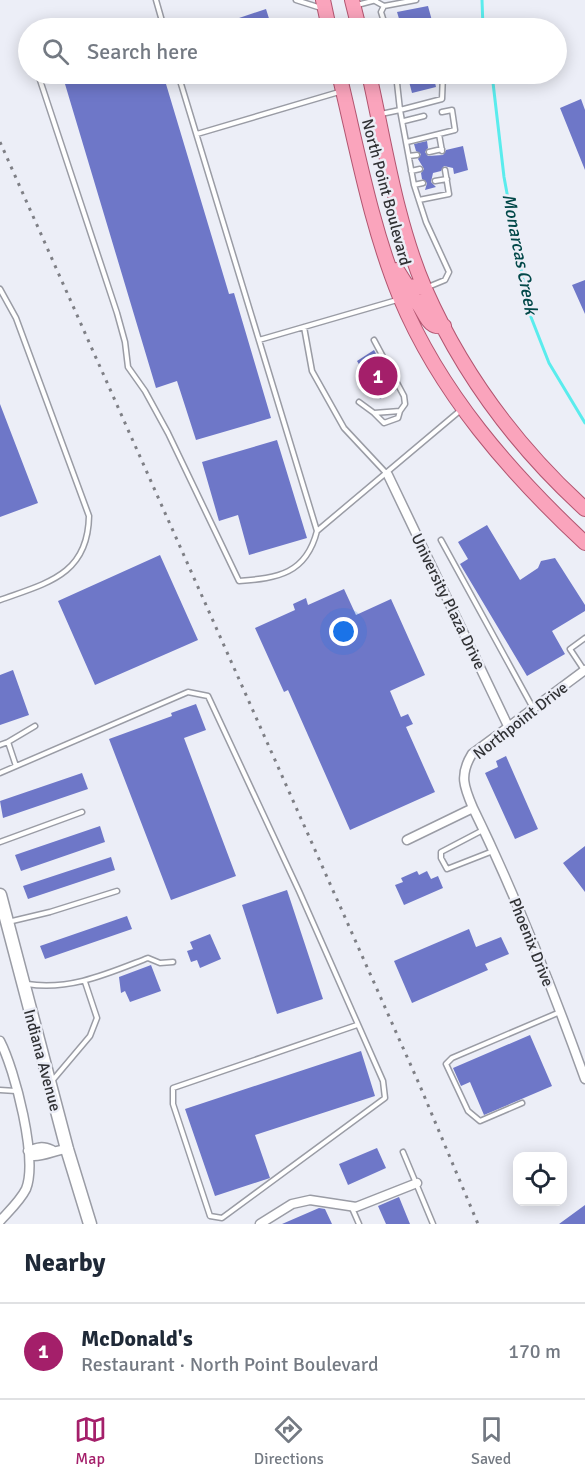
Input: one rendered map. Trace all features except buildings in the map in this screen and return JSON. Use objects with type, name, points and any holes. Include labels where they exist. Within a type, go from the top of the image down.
[{"type":"main road","points":[[353,3],[357,18]]},
{"type":"main road","name":"North Point Boulevard","points":[[342,84],[372,214],[401,299],[463,409],[500,457],[583,539]]},
{"type":"main road","name":"North Point Boulevard","points":[[371,84],[401,215],[425,288],[444,326],[481,390],[517,439],[585,508]]},
{"type":"main road","points":[[386,258],[394,262],[407,286],[425,288]]},
{"type":"main road","points":[[401,299],[415,300],[429,322],[438,327],[444,326]]},
{"type":"main road","name":"Indiana Avenue","points":[[0,895],[67,1149],[90,1224]]},
{"type":"street","name":"University Plaza Drive","points":[[388,475],[509,728]]},
{"type":"street","name":"Northpoint Drive","points":[[473,808],[466,790],[463,768],[472,754],[585,670]]},
{"type":"street","name":"Phoenix Drive","points":[[473,808],[494,850],[561,1012],[585,1078]]},
{"type":"street","points":[[406,840],[473,808]]},
{"type":"street","points":[[0,1041],[24,1121],[29,1151],[26,1189],[0,1221]]},
{"type":"street","points":[[29,1151],[34,1156],[43,1156],[52,1150],[67,1149]]},
{"type":"street","points":[[260,1224],[280,1210],[306,1200],[352,1207],[417,1183]]},
{"type":"lane","points":[[156,0],[161,18]]},
{"type":"lane","points":[[296,0],[324,5]]},
{"type":"lane","points":[[353,3],[376,1],[384,6],[416,0]]},
{"type":"lane","points":[[383,18],[381,12],[384,6]]},
{"type":"lane","points":[[41,84],[117,313],[125,342],[128,367],[145,391],[168,433],[239,581],[266,579],[286,573],[312,552],[317,531],[181,84]]},
{"type":"lane","points":[[397,84],[414,185],[449,272],[445,280],[425,288]]},
{"type":"lane","points":[[378,115],[442,99],[443,84]]},
{"type":"lane","points":[[197,134],[343,90]]},
{"type":"lane","points":[[407,142],[455,130],[452,110],[442,112]]},
{"type":"lane","points":[[404,121],[424,116]]},
{"type":"lane","points":[[429,152],[442,150],[439,134]]},
{"type":"lane","points":[[409,156],[417,155]]},
{"type":"lane","points":[[411,171],[420,169]]},
{"type":"lane","points":[[420,201],[449,194],[446,170]]},
{"type":"lane","points":[[435,181],[447,179]]},
{"type":"lane","points":[[414,185],[423,183]]},
{"type":"lane","points":[[0,289],[16,318],[81,491],[89,516],[89,526],[81,556],[71,568],[46,584],[0,600]]},
{"type":"lane","points":[[259,340],[401,299]]},
{"type":"lane","points":[[304,327],[312,371],[344,428],[388,475]]},
{"type":"lane","points":[[358,402],[384,423],[398,418],[405,404],[404,396],[374,340]]},
{"type":"lane","points":[[317,531],[388,475],[463,409]]},
{"type":"lane","points":[[374,413],[400,411]]},
{"type":"lane","points":[[441,540],[534,709]]},
{"type":"lane","points":[[585,638],[570,649],[585,670]]},
{"type":"lane","points":[[0,773],[188,692],[207,696],[299,891],[383,1081],[385,1098],[222,1218],[210,1216],[173,1104],[173,1088],[357,1025]]},
{"type":"lane","points":[[0,745],[35,726]]},
{"type":"lane","points":[[8,742],[16,766]]},
{"type":"lane","points":[[0,842],[82,812]]},
{"type":"lane","points":[[483,830],[441,852],[441,858],[447,869],[494,850]]},
{"type":"lane","points":[[7,922],[51,912],[117,891]]},
{"type":"lane","points":[[24,984],[46,987],[85,982],[148,958],[160,963],[174,962]]},
{"type":"lane","points":[[50,1084],[90,1036],[98,1018],[85,982]]},
{"type":"lane","points":[[522,1103],[480,1121],[468,1111],[446,1064],[452,1058],[561,1012]]},
{"type":"lane","points":[[0,1090],[16,1091]]},
{"type":"lane","points":[[403,1152],[433,1224]]},
{"type":"lane","points":[[352,1207],[359,1224]]},
{"type":"waterway","name":"Monarcas Creek","points":[[482,0],[483,18]]},
{"type":"waterway","name":"Monarcas Creek","points":[[493,84],[504,177],[529,312],[549,363],[585,423]]},
{"type":"railway","points":[[0,142],[420,1086],[478,1224]]},
{"type":"place","name":"McDonald's","points":[[378,376]]}]
